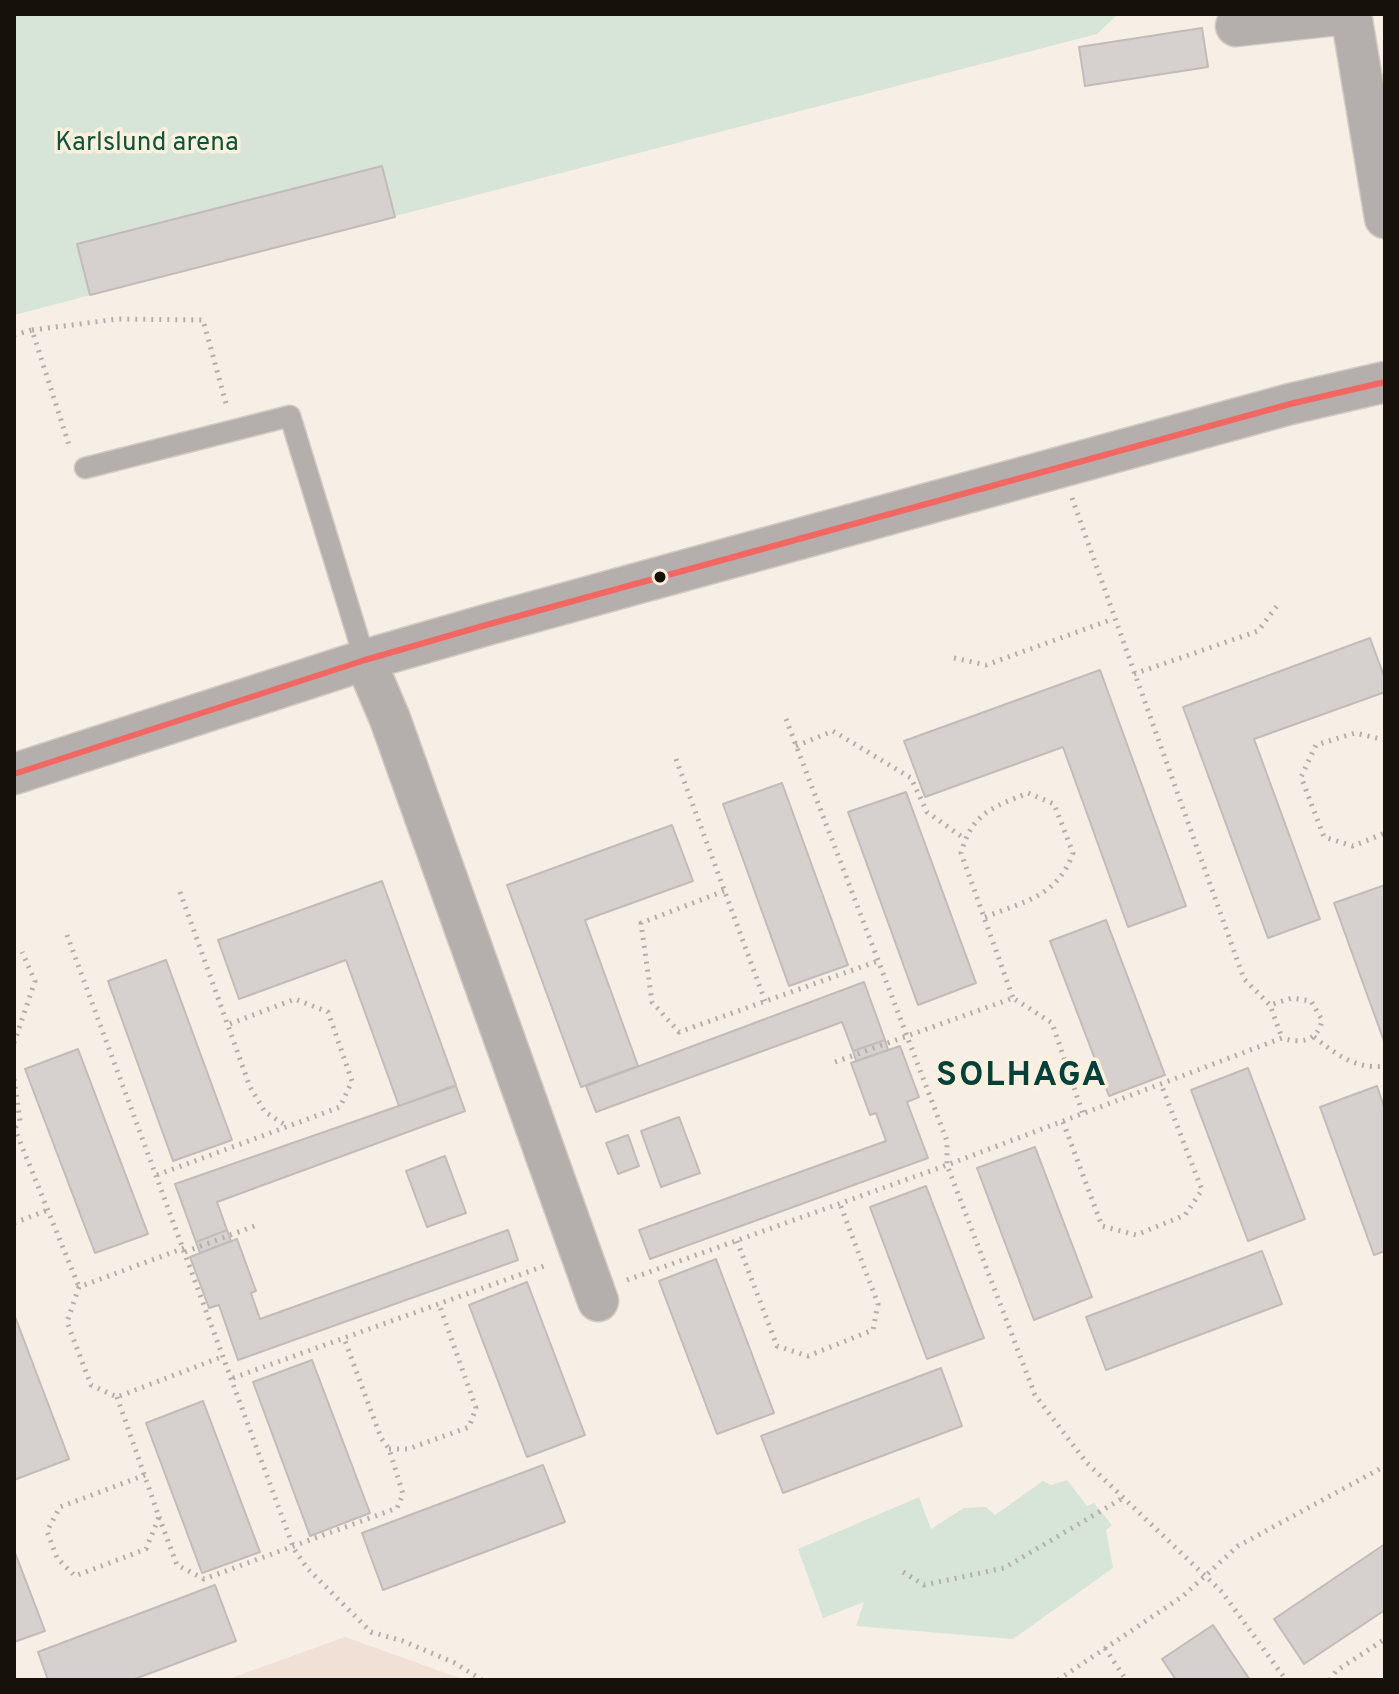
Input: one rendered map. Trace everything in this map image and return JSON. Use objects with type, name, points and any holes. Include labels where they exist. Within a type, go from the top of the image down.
[{"type":"street","points":[[1236,26],[1348,14],[1385,218]]},
{"type":"street","points":[[14,774],[365,660],[1062,467],[1385,382]]},
{"type":"street","points":[[365,660],[390,719],[597,1296]]},
{"type":"lane","points":[[85,468],[290,416],[365,660]]},
{"type":"path","points":[[14,335],[118,319],[203,320],[233,428]]},
{"type":"path","points":[[32,330],[65,442],[85,468]]},
{"type":"path","points":[[1062,467],[1113,619],[1244,979],[1270,1005],[1282,1038]]},
{"type":"path","points":[[1134,674],[1258,631],[1277,606]]},
{"type":"path","points":[[954,658],[986,665],[1113,619]]},
{"type":"path","points":[[786,719],[947,1141],[947,1165],[1035,1395],[1086,1462],[1222,1592],[1286,1680]]},
{"type":"path","points":[[796,746],[833,731],[911,778],[927,812],[965,839]]},
{"type":"path","points":[[1385,740],[1355,733],[1316,745],[1301,777],[1324,837],[1353,846],[1385,833]]},
{"type":"path","points":[[676,759],[765,1001]]},
{"type":"path","points":[[985,917],[1045,894],[1065,874],[1073,853],[1054,804],[1028,793],[986,810],[965,839],[961,853],[1013,998],[1052,1023],[1083,1114]]},
{"type":"path","points":[[724,891],[641,923],[652,1002],[679,1032],[878,961]]},
{"type":"path","points":[[180,892],[227,1025],[258,1099],[265,1112],[288,1126]]},
{"type":"path","points":[[67,935],[293,1547],[307,1568],[371,1632],[403,1641],[455,1663],[482,1680]]},
{"type":"path","points":[[14,1043],[35,981],[22,952]]},
{"type":"path","points":[[835,1062],[1013,998]]},
{"type":"path","points":[[597,1296],[1282,1038],[1301,1042],[1314,1037],[1322,1020],[1311,1001],[1292,998],[1270,1005]]},
{"type":"path","points":[[157,1175],[340,1107],[352,1081],[328,1012],[295,999],[227,1025]]},
{"type":"path","points":[[1314,1037],[1341,1057],[1369,1068],[1385,1066]]},
{"type":"path","points":[[14,1079],[20,1121],[15,1127],[79,1287],[67,1322],[91,1385],[117,1397],[177,1565],[204,1579],[397,1508],[403,1494],[389,1449],[381,1438],[344,1338]]},
{"type":"path","points":[[1063,1122],[1102,1226],[1136,1235],[1185,1215],[1202,1190],[1161,1084]]},
{"type":"path","points":[[737,1241],[777,1346],[808,1356],[873,1330],[878,1304],[840,1204]]},
{"type":"path","points":[[14,1223],[48,1210]]},
{"type":"path","points":[[79,1287],[257,1225]]},
{"type":"path","points":[[233,1378],[582,1252]]},
{"type":"path","points":[[389,1449],[408,1449],[469,1427],[476,1408],[439,1304]]},
{"type":"path","points":[[117,1397],[224,1356]]},
{"type":"path","points":[[1058,1680],[1183,1596],[1238,1546],[1385,1466]]},
{"type":"path","points":[[145,1475],[60,1507],[47,1531],[57,1558],[75,1576],[146,1549],[159,1517]]},
{"type":"path","points":[[903,1572],[924,1585],[1004,1568],[1123,1498]]},
{"type":"path","points":[[1330,1680],[1336,1671],[1385,1639]]},
{"type":"path","points":[[1105,1648],[1126,1680]]},
{"type":"shaded area","points":[[345,1637],[465,1680],[226,1680]]},
{"type":"green space","name":"Karlslund arena","points":[[14,14],[1118,14],[1097,34],[14,315]]},
{"type":"green space","points":[[1067,1480],[1087,1506],[1094,1503],[1112,1525],[1106,1530],[1113,1568],[1013,1639],[856,1626],[864,1602],[823,1618],[798,1549],[919,1497],[931,1529],[964,1508],[986,1507],[995,1515],[1043,1481],[1051,1485]]},
{"type":"building","points":[[1202,28],[1208,67],[1085,86],[1079,47]]},
{"type":"building","points":[[382,166],[395,217],[90,295],[77,244]]},
{"type":"building","points":[[1370,638],[1385,679],[1385,692],[1254,739],[1320,919],[1268,938],[1183,707]]},
{"type":"building","points":[[1100,670],[1186,906],[1128,927],[1063,747],[925,797],[904,741]]},
{"type":"building","points":[[782,783],[848,965],[789,986],[723,804]]},
{"type":"building","points":[[906,792],[976,983],[918,1005],[848,812]]},
{"type":"building","points":[[672,825],[693,881],[585,920],[638,1066],[581,1087],[507,885]]},
{"type":"building","points":[[382,881],[456,1085],[399,1106],[346,960],[239,999],[218,940]]},
{"type":"building","points":[[1385,885],[1385,1044],[1334,903]]},
{"type":"building","points":[[1106,920],[1165,1075],[1109,1096],[1050,941]]},
{"type":"building","points":[[166,960],[232,1140],[173,1161],[108,981]]},
{"type":"building","points":[[864,982],[885,1040],[853,1051],[842,1022],[596,1112],[586,1086]]},
{"type":"building","points":[[885,1040],[888,1050],[856,1061],[853,1051]]},
{"type":"building","points":[[900,1046],[919,1097],[907,1102],[928,1158],[650,1259],[639,1230],[886,1141],[876,1113],[870,1115],[851,1063]]},
{"type":"building","points":[[78,1049],[148,1234],[95,1253],[25,1069]]},
{"type":"building","points":[[1248,1068],[1305,1219],[1248,1241],[1191,1090]]},
{"type":"building","points":[[456,1086],[465,1111],[217,1202],[227,1230],[196,1242],[175,1184]]},
{"type":"building","points":[[1377,1086],[1385,1110],[1385,1251],[1374,1255],[1320,1107]]},
{"type":"building","points":[[679,1117],[700,1173],[661,1187],[641,1131]]},
{"type":"building","points":[[628,1135],[639,1166],[618,1174],[606,1143]]},
{"type":"building","points":[[1035,1147],[1092,1297],[1034,1320],[977,1168]]},
{"type":"building","points":[[445,1156],[466,1213],[427,1227],[406,1171]]},
{"type":"building","points":[[926,1186],[984,1338],[927,1359],[870,1207]]},
{"type":"building","points":[[227,1230],[231,1241],[200,1253],[196,1242]]},
{"type":"building","points":[[508,1230],[518,1260],[238,1360],[219,1305],[209,1308],[190,1257],[237,1239],[256,1291],[251,1293],[260,1319]]},
{"type":"building","points":[[1262,1251],[1282,1304],[1106,1370],[1086,1317]]},
{"type":"building","points":[[716,1259],[774,1413],[717,1434],[659,1281]]},
{"type":"building","points":[[527,1282],[585,1435],[527,1457],[469,1305]]},
{"type":"building","points":[[14,1314],[69,1459],[14,1480]]},
{"type":"building","points":[[312,1360],[370,1513],[310,1536],[253,1382]]},
{"type":"building","points":[[941,1368],[962,1426],[783,1493],[761,1436]]},
{"type":"building","points":[[203,1401],[260,1552],[202,1573],[146,1423]]},
{"type":"building","points":[[543,1465],[565,1522],[383,1590],[362,1533]]},
{"type":"building","points":[[1385,1544],[1385,1610],[1304,1664],[1274,1619]]},
{"type":"building","points":[[14,1550],[45,1631],[14,1642]]},
{"type":"building","points":[[215,1585],[236,1641],[132,1680],[48,1680],[38,1652]]},
{"type":"building","points":[[1213,1625],[1250,1680],[1176,1680],[1162,1659]]},
{"type":"transit line","points":[[14,774],[365,660],[486,625],[1290,404],[1385,382]]},
{"type":"district","name":"SOLHAGA","points":[[1022,1078]]}]
